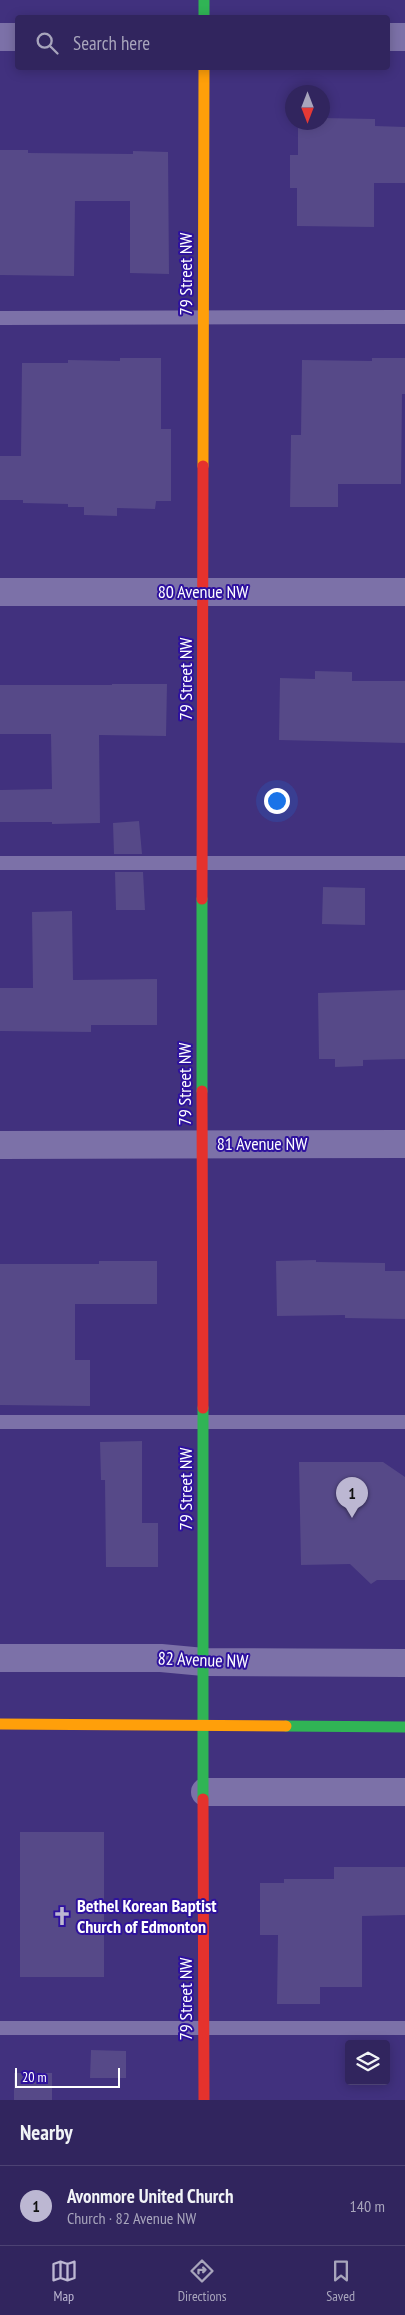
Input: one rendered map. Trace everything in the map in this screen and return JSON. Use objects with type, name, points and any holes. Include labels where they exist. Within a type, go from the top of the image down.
[{"type":"street","points":[[204,0],[204,15]]},
{"type":"street","points":[[0,37],[15,37]]},
{"type":"street","points":[[390,37],[405,37]]},
{"type":"street","name":"79 Street NW","points":[[204,70],[202,1144],[204,2100]]},
{"type":"street","name":"80 Avenue NW","points":[[0,592],[405,592]]},
{"type":"street","name":"81 Avenue NW","points":[[0,1145],[405,1144]]},
{"type":"street","name":"82 Avenue NW","points":[[0,1658],[161,1658],[204,1662],[405,1663]]},
{"type":"street","points":[[0,1724],[405,1727]]},
{"type":"street","points":[[204,1792],[405,1792]]},
{"type":"lane","points":[[0,318],[405,317]]},
{"type":"lane","points":[[0,863],[405,863]]},
{"type":"lane","points":[[0,1422],[405,1422]]},
{"type":"lane","points":[[0,2028],[405,2028]]},
{"type":"building","points":[[330,118],[375,119],[375,126],[405,127],[405,183],[374,183],[374,227],[297,226],[297,188],[290,188],[290,155],[298,155],[298,130],[330,130]]},
{"type":"building","points":[[0,150],[28,150],[28,153],[133,154],[133,151],[168,152],[169,274],[130,273],[130,201],[75,201],[74,276],[0,275]]},
{"type":"building","points":[[120,358],[161,358],[161,429],[171,429],[171,501],[156,501],[155,509],[117,508],[117,516],[84,515],[84,507],[68,507],[68,504],[23,503],[23,500],[0,500],[0,456],[21,456],[22,363],[68,363],[68,360],[120,361]]},
{"type":"building","points":[[372,358],[405,358],[405,394],[402,394],[401,484],[338,484],[338,507],[290,507],[291,435],[301,435],[302,360],[372,361]]},
{"type":"building","points":[[315,671],[352,672],[352,681],[405,681],[405,743],[279,740],[280,678],[315,679]]},
{"type":"building","points":[[167,684],[166,736],[99,735],[100,823],[0,822],[0,790],[52,789],[51,734],[0,734],[0,685]]},
{"type":"building","points":[[139,821],[142,854],[114,854],[113,823]]},
{"type":"building","points":[[115,872],[143,872],[145,910],[116,910]]},
{"type":"building","points":[[323,887],[365,888],[365,925],[322,924]]},
{"type":"building","points":[[72,911],[73,980],[157,979],[157,1025],[91,1025],[91,1032],[0,1031],[0,988],[33,988],[32,912]]},
{"type":"building","points":[[405,990],[405,1059],[363,1060],[363,1066],[335,1067],[335,1059],[319,1059],[318,993]]},
{"type":"building","points":[[316,1260],[316,1262],[385,1263],[385,1271],[405,1271],[405,1319],[345,1318],[345,1315],[277,1316],[276,1261]]},
{"type":"building","points":[[99,1261],[157,1261],[157,1304],[75,1304],[75,1360],[90,1360],[90,1406],[0,1405],[0,1264],[99,1264]]},
{"type":"building","points":[[142,1441],[142,1523],[158,1523],[158,1567],[106,1567],[105,1480],[101,1480],[100,1442]]},
{"type":"building","points":[[299,1462],[383,1462],[405,1477],[405,1580],[377,1580],[371,1584],[350,1564],[301,1565]]},
{"type":"building","name":"Bethel Korean Baptist Church of Edmonton","points":[[20,1832],[104,1832],[104,1977],[20,1977]]},
{"type":"building","points":[[334,1867],[405,1867],[405,1915],[362,1916],[362,1987],[320,1987],[320,2004],[277,2004],[278,1935],[260,1935],[260,1883],[284,1883],[284,1879],[334,1879]]},
{"type":"building","points":[[91,2050],[126,2051],[126,2078],[90,2078]]},
{"type":"building","points":[[14,2073],[52,2073],[52,2100],[14,2100]]},
{"type":"traffic: fast","points":[[204,0],[204,15]]},
{"type":"traffic: fast","points":[[202,899],[202,1091]]},
{"type":"traffic: fast","points":[[203,1408],[203,1799]]},
{"type":"traffic: fast","points":[[286,1726],[405,1727]]},
{"type":"traffic: slow","points":[[203,466],[204,70]]},
{"type":"traffic: slow","points":[[0,1724],[286,1726]]},
{"type":"traffic: jam","points":[[202,899],[203,466]]},
{"type":"traffic: jam","points":[[202,1091],[203,1408]]},
{"type":"traffic: jam","points":[[203,1799],[204,2100]]},
{"type":"place","name":"Avonmore United Church","points":[[352,1518]]},
{"type":"place","name":"Bethel Korean Baptist Church of Edmonton","points":[[62,1916]]}]
